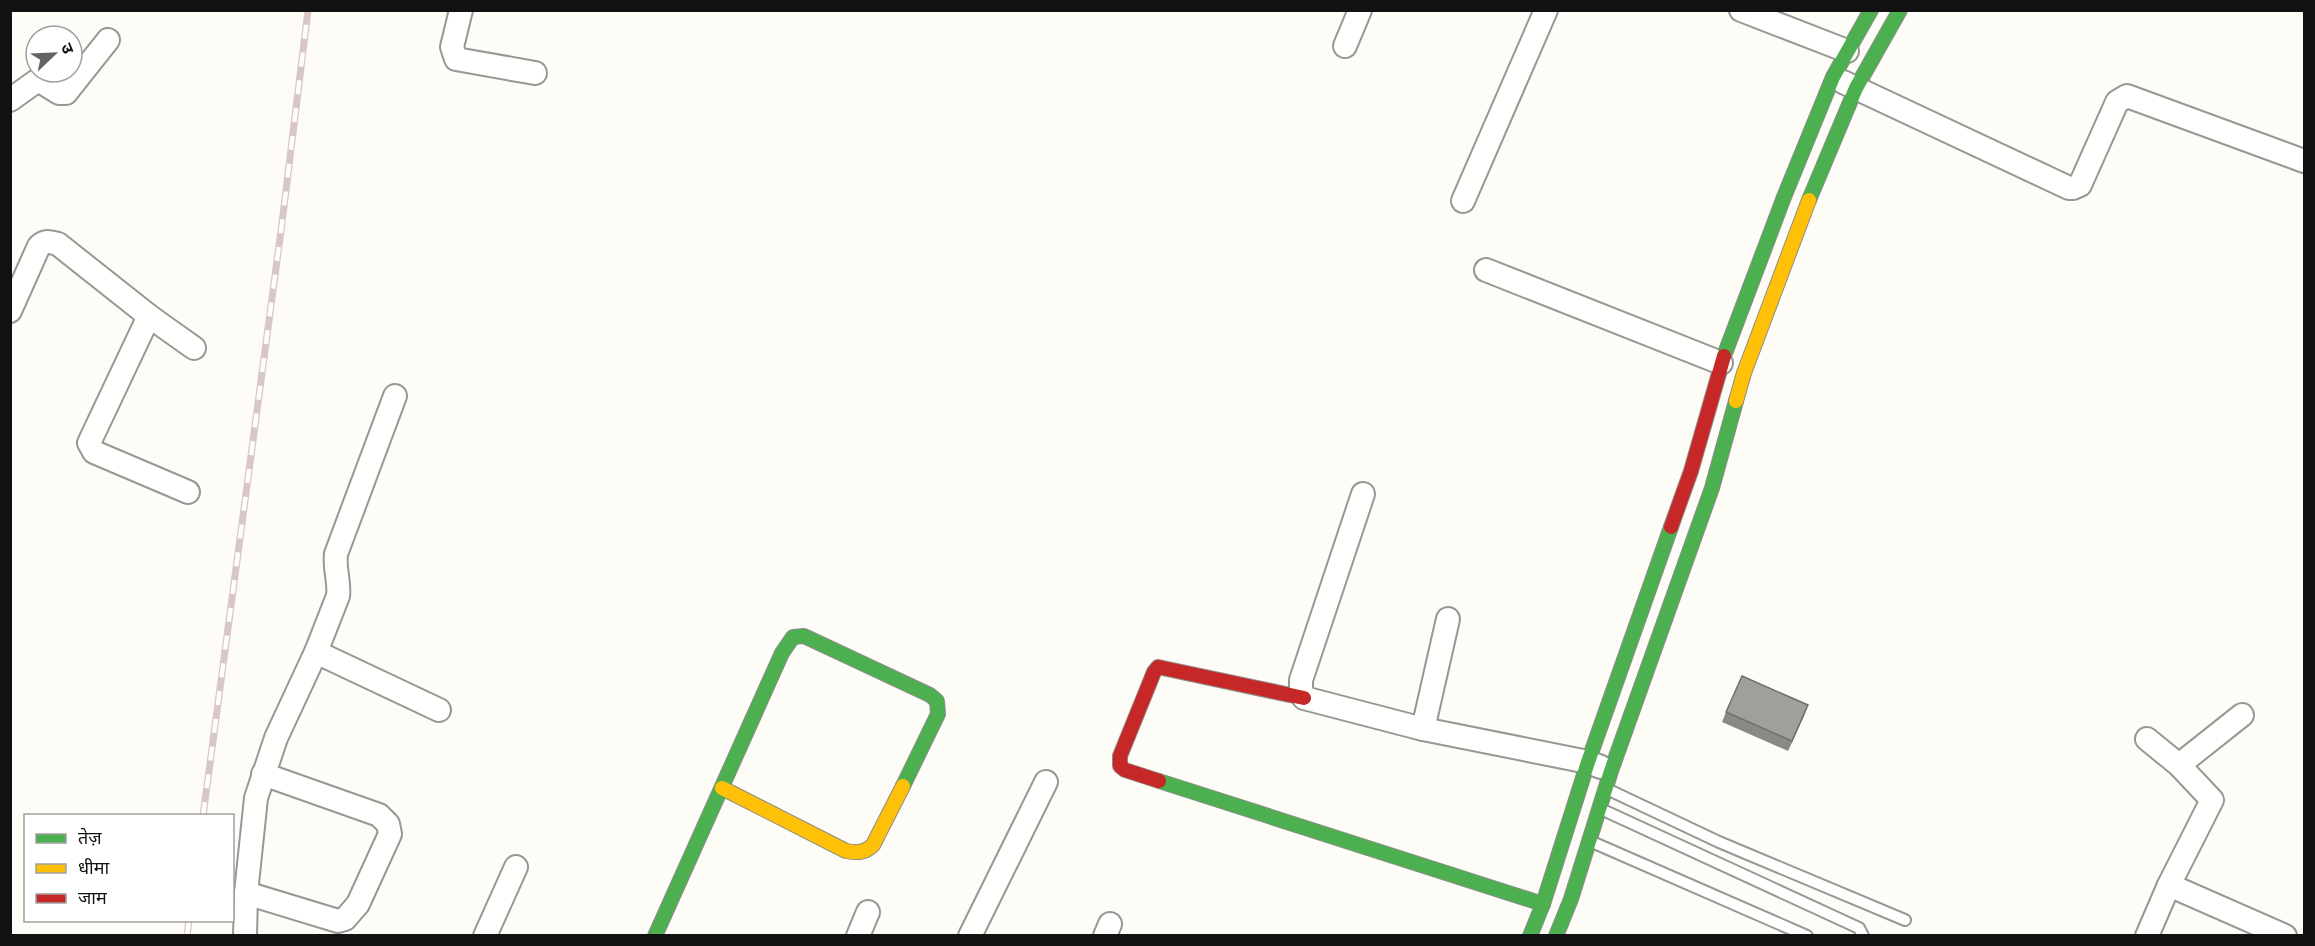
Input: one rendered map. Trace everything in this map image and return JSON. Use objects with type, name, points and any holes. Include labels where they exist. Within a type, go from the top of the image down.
[{"type":"main road","points":[[1530,936],[1543,904],[1588,762],[1691,471],[1721,363],[1784,197],[1833,77],[1871,10]]},
{"type":"main road","points":[[1556,936],[1712,488],[1744,373],[1807,205],[1856,88],[1900,10]]},
{"type":"main road","points":[[655,936],[782,653],[793,638],[804,636],[930,695],[937,701],[938,714],[879,835],[871,849],[863,853],[846,851],[722,788]]},
{"type":"main road","points":[[1304,698],[1158,667],[1120,756],[1120,766],[1125,770],[1543,904]]},
{"type":"street","points":[[462,10],[452,47],[456,59],[535,73]]},
{"type":"street","points":[[1345,46],[1360,10]]},
{"type":"street","points":[[1463,201],[1546,10]]},
{"type":"street","points":[[1741,10],[1847,51]]},
{"type":"street","points":[[10,100],[38,80],[59,93],[66,93],[108,40]]},
{"type":"street","points":[[1833,77],[2069,188],[2080,184],[2117,102],[2127,96],[2304,161]]},
{"type":"street","points":[[10,311],[16,280],[39,246],[49,241],[58,244],[149,316],[194,348]]},
{"type":"street","points":[[1486,270],[1721,363]]},
{"type":"street","points":[[149,316],[89,443],[93,452],[188,492]]},
{"type":"street","points":[[244,936],[256,798],[276,738],[316,652],[338,596],[334,571],[336,554],[396,396]]},
{"type":"street","points":[[1363,494],[1301,680],[1300,689],[1304,698],[1423,729],[1588,762],[1609,780]]},
{"type":"street","points":[[1423,729],[1448,619]]},
{"type":"street","points":[[316,652],[439,710]]},
{"type":"street","points":[[2179,765],[2242,716]]},
{"type":"street","points":[[2147,739],[2179,765],[2212,800],[2169,885],[2147,936]]},
{"type":"street","points":[[246,893],[338,921],[345,919],[358,904],[390,834],[388,825],[379,815],[263,774]]},
{"type":"street","points":[[970,936],[1046,782]]},
{"type":"street","points":[[485,936],[516,867]]},
{"type":"street","points":[[2169,885],[2285,936]]},
{"type":"street","points":[[858,936],[868,912]]},
{"type":"lane","points":[[1609,780],[1719,842],[1905,920]]},
{"type":"lane","points":[[1599,809],[1859,928],[1863,936]]},
{"type":"lane","points":[[1589,840],[1808,936]]},
{"type":"building","points":[[1742,676],[1808,705],[1792,741],[1726,712]]},
{"type":"railway","points":[[203,814],[308,10]]},
{"type":"railway","points":[[187,936],[189,922]]},
{"type":"traffic: fast","points":[[1724,356],[1784,197],[1833,77],[1871,10]]},
{"type":"traffic: fast","points":[[1809,200],[1856,88],[1900,10]]},
{"type":"traffic: fast","points":[[1556,936],[1571,899],[1611,771],[1712,488],[1736,401]]},
{"type":"traffic: fast","points":[[1530,936],[1543,904],[1588,762],[1671,527]]},
{"type":"traffic: fast","points":[[655,936],[782,653],[793,637],[804,636],[930,695],[937,701],[938,714],[903,786]]},
{"type":"traffic: fast","points":[[1159,781],[1543,904]]},
{"type":"traffic: slow","points":[[1736,401],[1744,373],[1809,200]]},
{"type":"traffic: slow","points":[[722,788],[846,851],[857,852],[867,850],[873,845],[903,786]]},
{"type":"traffic: jam","points":[[1671,527],[1691,471],[1724,356]]},
{"type":"traffic: jam","points":[[1159,781],[1125,770],[1120,766],[1120,756],[1158,667],[1304,698]]}]
